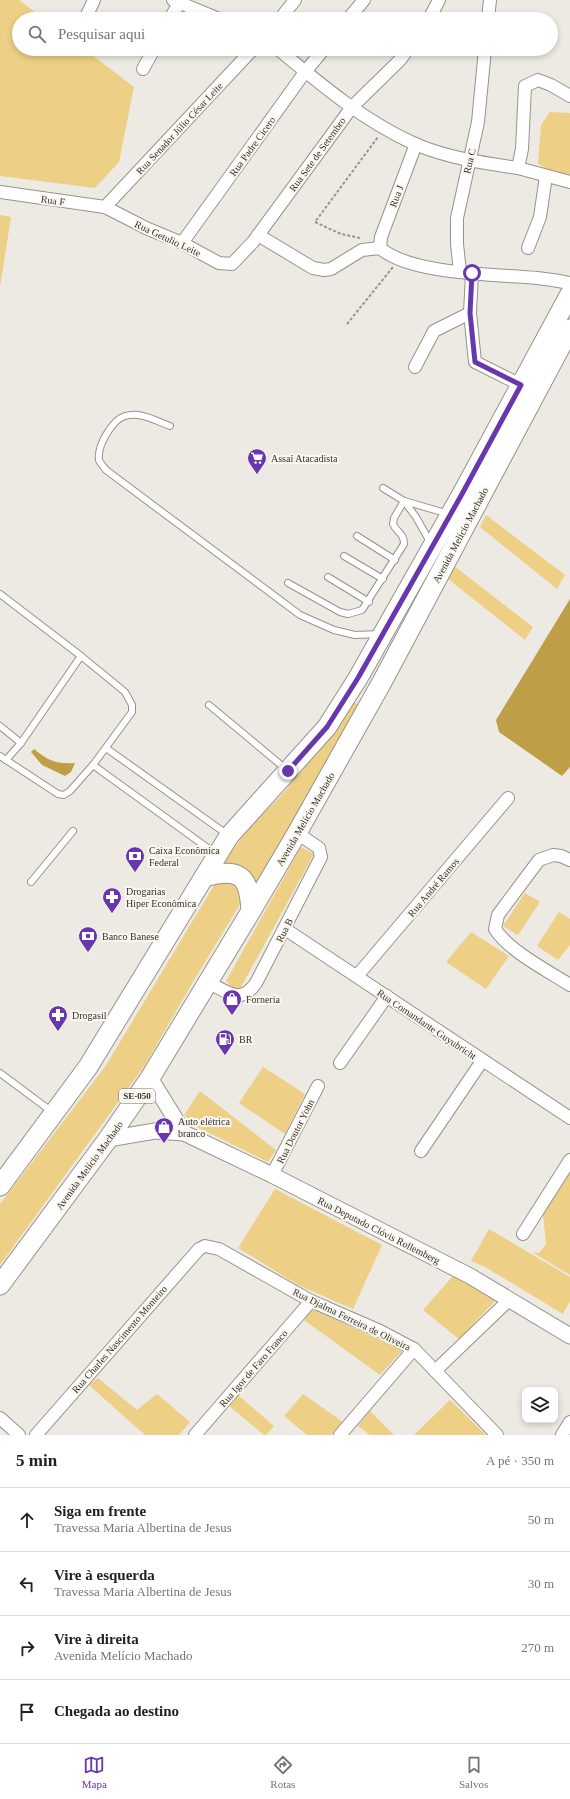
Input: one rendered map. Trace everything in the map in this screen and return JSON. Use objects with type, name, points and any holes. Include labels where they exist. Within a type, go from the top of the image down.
[{"type":"main road","name":"Avenida Melício Machado","points":[[0,1186],[88,1067],[230,836],[327,727],[358,678],[432,548],[570,294]]},
{"type":"main road","name":"Avenida Melício Machado","points":[[3,1278],[108,1139],[150,1078],[252,910],[382,682],[570,329]]},
{"type":"main road","points":[[204,877],[221,872],[234,874],[242,878],[248,885],[252,910]]},
{"type":"street","points":[[88,12],[94,0]]},
{"type":"street","points":[[286,12],[295,0]]},
{"type":"street","points":[[354,12],[364,0]]},
{"type":"street","points":[[433,12],[439,0]]},
{"type":"street","points":[[489,12],[490,0]]},
{"type":"street","points":[[172,12],[176,1],[202,12]]},
{"type":"street","points":[[143,68],[150,56]]},
{"type":"street","name":"Rua Senador Júlio César Leite","points":[[105,207],[246,56]]},
{"type":"street","points":[[286,56],[352,107],[384,128],[416,144],[470,161],[518,168],[570,182]]},
{"type":"street","name":"Rua Padre Cicero","points":[[182,243],[305,72],[318,56]]},
{"type":"street","name":"Rua Sete de Setembro","points":[[232,264],[237,261],[258,235],[352,107],[403,56]]},
{"type":"street","name":"Rua C","points":[[484,56],[478,122],[457,218],[457,244],[466,272],[475,362],[521,385]]},
{"type":"street","points":[[518,168],[522,148],[525,86],[538,80],[551,85],[570,96]]},
{"type":"street","name":"Rua J","points":[[379,245],[416,144]]},
{"type":"street","points":[[528,248],[540,217],[546,176]]},
{"type":"street","name":"Rua F","points":[[0,192],[105,207]]},
{"type":"street","name":"Rua Getulio Leite","points":[[105,207],[146,228],[182,243],[219,263],[232,264]]},
{"type":"street","points":[[258,235],[313,268],[324,270],[330,269],[362,250],[379,245],[385,253],[419,265],[466,272],[540,278],[570,283]]},
{"type":"street","points":[[415,367],[434,331],[470,313]]},
{"type":"street","name":"Rua André Ramos","points":[[357,976],[508,798]]},
{"type":"street","name":"Rua B","points":[[207,982],[235,995],[242,996],[249,992],[285,929],[321,857],[319,848],[297,833]]},
{"type":"street","points":[[570,860],[553,854],[539,860],[498,915],[495,929],[511,947],[570,985]]},
{"type":"street","name":"Rua Comandante Guyubricht","points":[[285,929],[570,1118]]},
{"type":"street","points":[[340,1063],[387,996]]},
{"type":"street","points":[[421,1151],[482,1061]]},
{"type":"street","points":[[150,1078],[184,1133]]},
{"type":"street","name":"Rua Doutor Yohn","points":[[272,1175],[318,1086]]},
{"type":"street","name":"Rua Deputado Clóvis Rollemberg","points":[[108,1139],[154,1131],[184,1133],[272,1175],[470,1276],[570,1336]]},
{"type":"street","points":[[523,1234],[570,1160]]},
{"type":"street","name":"Rua Djalma Ferreira de Oliveira","points":[[205,1246],[218,1249],[311,1301],[380,1331],[414,1349],[497,1435]]},
{"type":"street","name":"Rua Charles Nascimento Monteiro","points":[[36,1435],[199,1249],[205,1246]]},
{"type":"street","points":[[436,1371],[510,1300]]},
{"type":"street","name":"Rua Igor de Faro Franco","points":[[195,1435],[311,1301]]},
{"type":"street","points":[[340,1435],[414,1349]]},
{"type":"street","points":[[562,1435],[570,1422]]},
{"type":"street","points":[[2,1424],[19,1435]]},
{"type":"lane","points":[[170,426],[140,415],[124,416],[113,425],[101,445],[99,460],[106,470],[300,615],[334,630],[355,635],[382,634]]},
{"type":"lane","points":[[383,488],[404,501],[450,514]]},
{"type":"lane","points":[[404,501],[424,530],[432,548]]},
{"type":"lane","points":[[288,583],[340,612],[348,614],[362,610],[369,602],[404,544],[402,533],[394,527],[393,522],[404,501]]},
{"type":"lane","points":[[357,536],[395,560]]},
{"type":"lane","points":[[344,556],[383,579]]},
{"type":"lane","points":[[328,576],[369,602]]},
{"type":"lane","points":[[0,594],[125,692],[132,705],[132,712],[106,748],[70,791],[64,795],[58,794],[0,756]]},
{"type":"lane","points":[[6,760],[21,743],[81,656]]},
{"type":"lane","points":[[209,705],[288,771]]},
{"type":"lane","points":[[0,726],[21,743]]},
{"type":"lane","points":[[106,748],[230,836]]},
{"type":"lane","points":[[93,765],[217,855]]},
{"type":"lane","points":[[31,882],[72,830]]},
{"type":"lane","points":[[0,1072],[54,1113]]},
{"type":"path","points":[[379,245],[341,234],[315,222],[384,128]]},
{"type":"path","points":[[347,324],[400,259]]},
{"type":"shaded area","points":[[0,0],[19,0],[35,12],[12,12],[12,56],[93,56],[134,87],[119,162],[95,188],[0,176]]},
{"type":"shaded area","points":[[550,112],[570,113],[570,177],[546,170],[538,163],[541,125]]},
{"type":"shaded area","points":[[0,215],[11,217],[0,287]]},
{"type":"shaded area","points":[[486,515],[565,575],[557,589],[480,527]]},
{"type":"shaded area","points":[[454,566],[533,627],[525,640],[448,579]]},
{"type":"shaded area","points":[[570,599],[570,767],[562,776],[499,732],[496,720]]},
{"type":"shaded area","points":[[354,702],[360,706],[261,890],[250,873],[246,870],[237,866],[222,865],[251,825],[281,796]]},
{"type":"shaded area","points":[[34,749],[53,761],[75,763],[71,772],[65,776],[42,765],[31,752]]},
{"type":"shaded area","points":[[301,847],[314,854],[240,989],[233,988],[226,981]]},
{"type":"shaded area","points":[[216,882],[239,882],[244,898],[145,1065],[0,1265],[0,1204],[105,1067]]},
{"type":"shaded area","points":[[525,893],[540,902],[518,935],[503,926]]},
{"type":"shaded area","points":[[559,912],[570,919],[570,945],[558,960],[537,946]]},
{"type":"shaded area","points":[[471,932],[509,956],[486,989],[446,962]]},
{"type":"shaded area","points":[[263,1067],[305,1094],[285,1134],[239,1103]]},
{"type":"shaded area","points":[[200,1091],[276,1150],[268,1162],[195,1126],[184,1115]]},
{"type":"shaded area","points":[[570,1168],[570,1275],[532,1252],[539,1253],[546,1244],[543,1214]]},
{"type":"shaded area","points":[[275,1189],[382,1245],[353,1309],[298,1285],[238,1248]]},
{"type":"shaded area","points":[[489,1229],[570,1277],[570,1301],[563,1314],[485,1267],[471,1261]]},
{"type":"shaded area","points":[[454,1275],[496,1300],[459,1339],[423,1310]]},
{"type":"shaded area","points":[[312,1309],[403,1350],[380,1375],[304,1320]]},
{"type":"shaded area","points":[[98,1378],[137,1410],[157,1394],[190,1422],[179,1435],[145,1435],[89,1385]]},
{"type":"shaded area","points":[[303,1394],[343,1422],[331,1435],[307,1435],[284,1416]]},
{"type":"shaded area","points":[[238,1395],[274,1426],[266,1435],[264,1435],[228,1405]]},
{"type":"shaded area","points":[[450,1400],[486,1435],[414,1435]]},
{"type":"shaded area","points":[[370,1411],[394,1435],[370,1435],[358,1426]]},
{"type":"place","name":"Assaí Atacadista","points":[[257,475]]},
{"type":"place","name":"Caixa Econômica Federal","points":[[135,873]]},
{"type":"place","name":"Drogarias Hiper Econômica","points":[[112,914]]},
{"type":"place","name":"Banco Banese","points":[[88,953]]},
{"type":"place","name":"Forneria","points":[[232,1016]]},
{"type":"place","name":"Drogasil","points":[[58,1032]]},
{"type":"place","name":"BR","points":[[225,1056]]},
{"type":"place","name":"Auto elétrica branco","points":[[164,1144]]},
{"type":"route","points":[[288,771],[327,727],[358,678],[462,494],[521,385],[475,362],[470,313],[472,273]]}]
